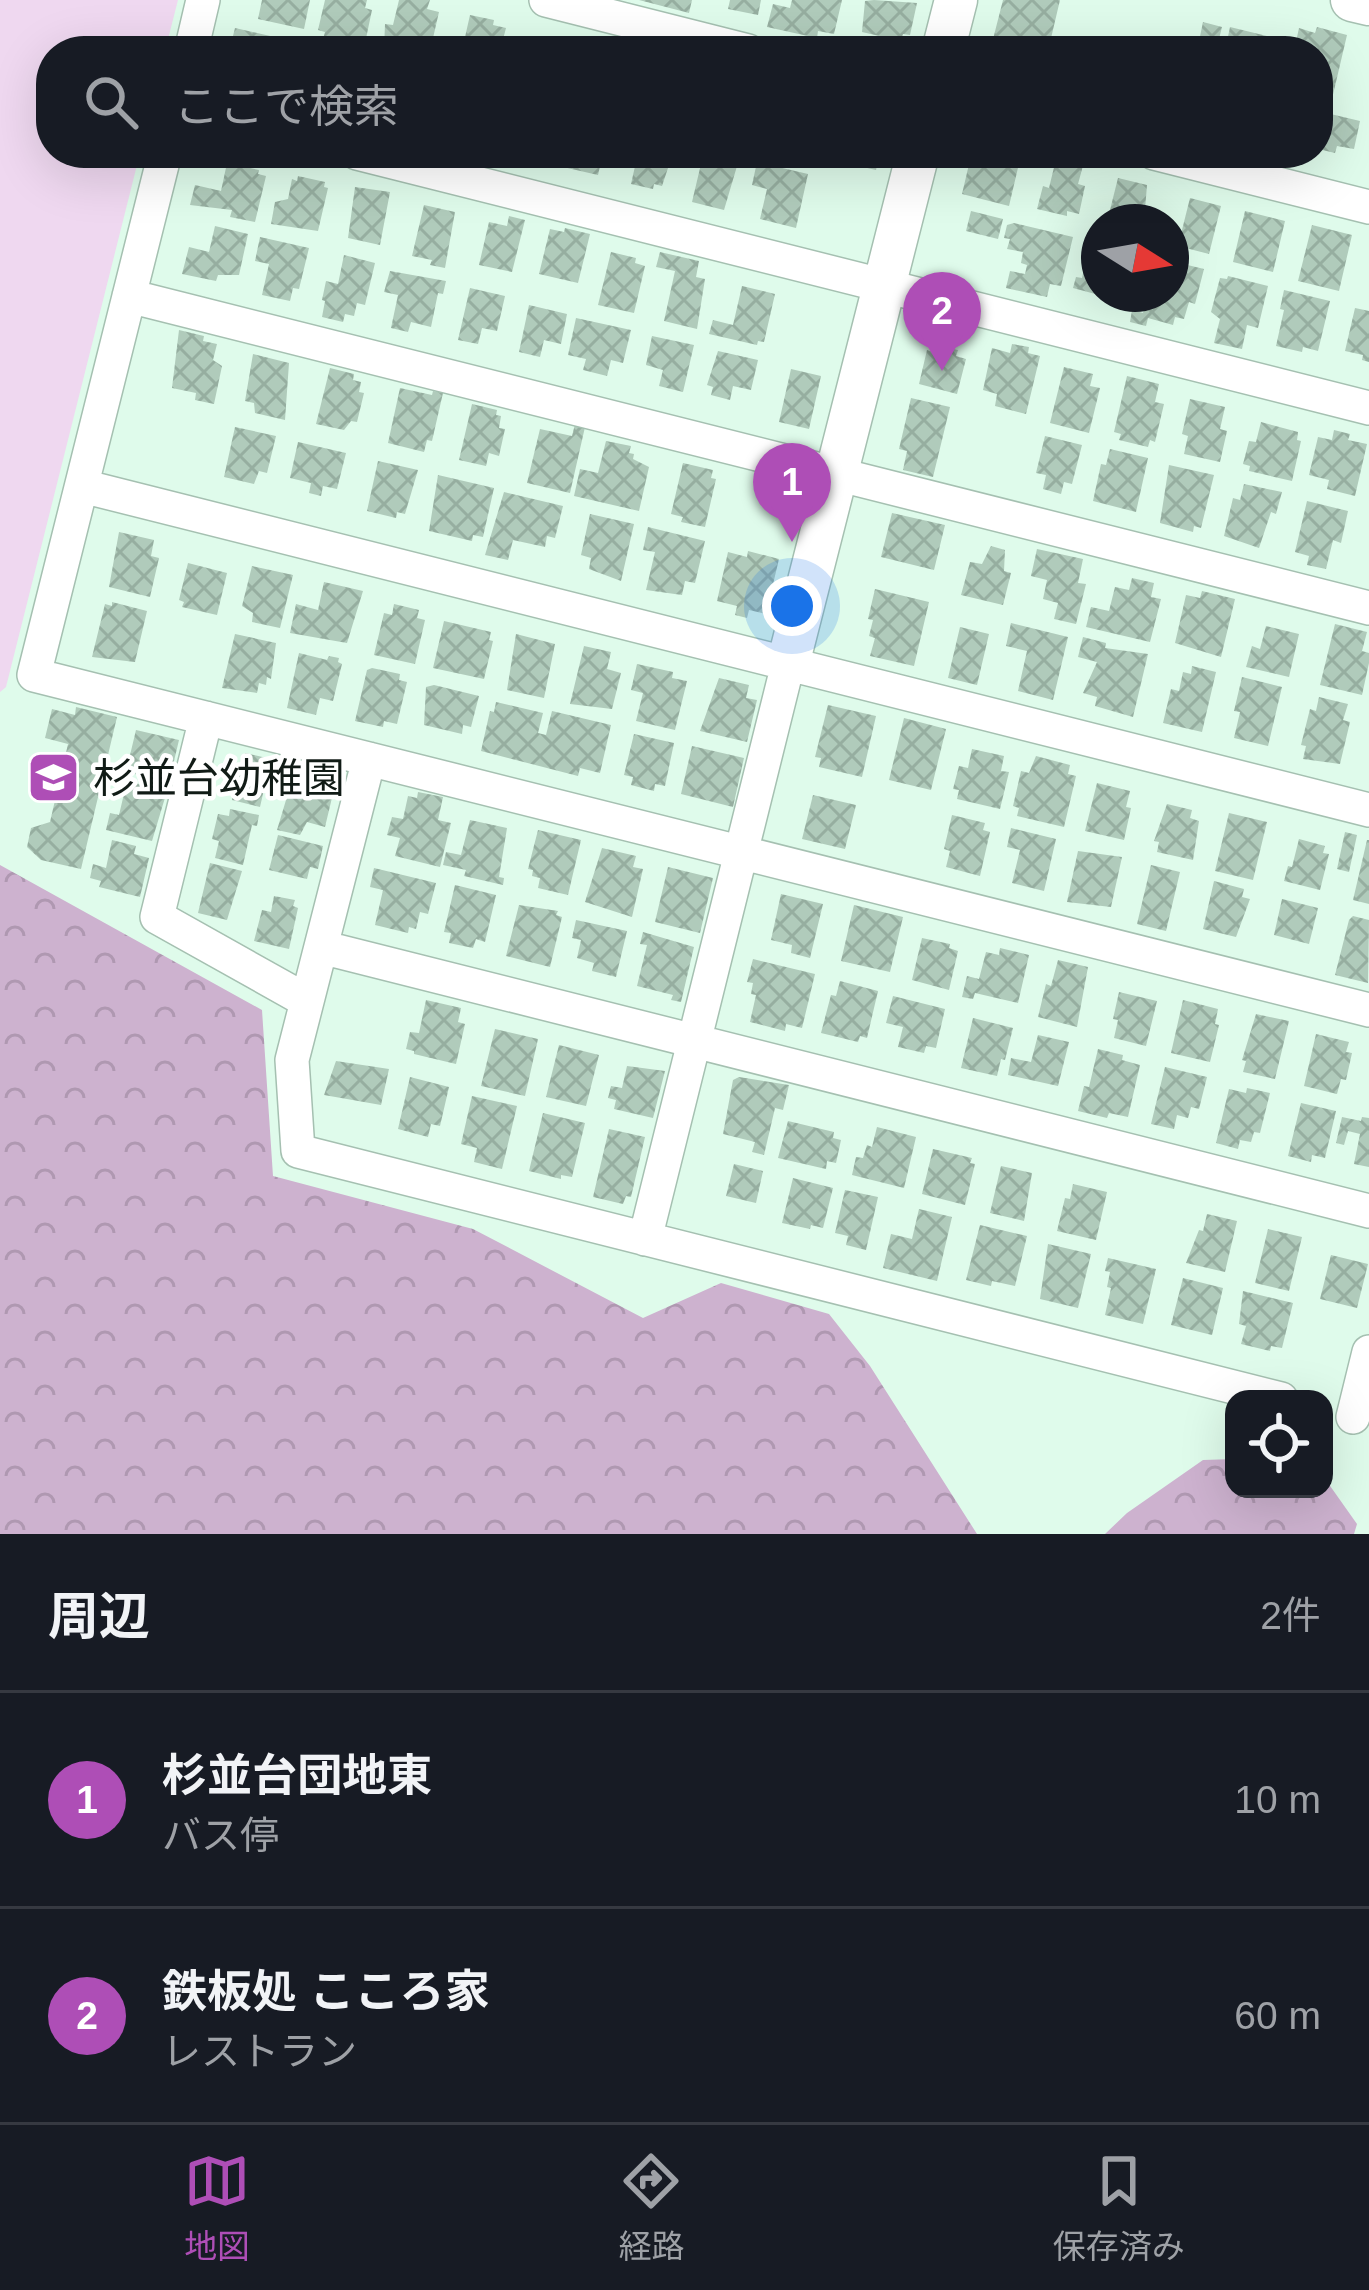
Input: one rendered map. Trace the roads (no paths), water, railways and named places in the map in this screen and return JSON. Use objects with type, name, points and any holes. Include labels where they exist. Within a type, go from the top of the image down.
[{"type":"street","points":[[194,36],[203,0]]},
{"type":"street","points":[[546,0],[689,36]]},
{"type":"street","points":[[948,36],[956,0]]},
{"type":"street","points":[[1352,0],[1369,4]]},
{"type":"street","points":[[161,168],[34,675],[1369,1010]]},
{"type":"street","points":[[416,168],[1369,408]]},
{"type":"street","points":[[645,1239],[913,168]]},
{"type":"street","points":[[1214,168],[1369,207]]},
{"type":"street","points":[[130,296],[1369,608]]},
{"type":"street","points":[[82,486],[1369,810]]},
{"type":"street","points":[[206,718],[157,917],[307,1001]]},
{"type":"street","points":[[369,759],[292,1060],[298,1151],[1245,1390]]},
{"type":"street","points":[[321,947],[1369,1211]]},
{"type":"street","points":[[1348,1416],[1369,1352]]},
{"type":"place","name":"鉄板処 こころ家","points":[[942,371]]},
{"type":"place","name":"杉並台団地東","points":[[792,542]]},
{"type":"place","name":"杉並台幼稚園","points":[[54,778]]}]
